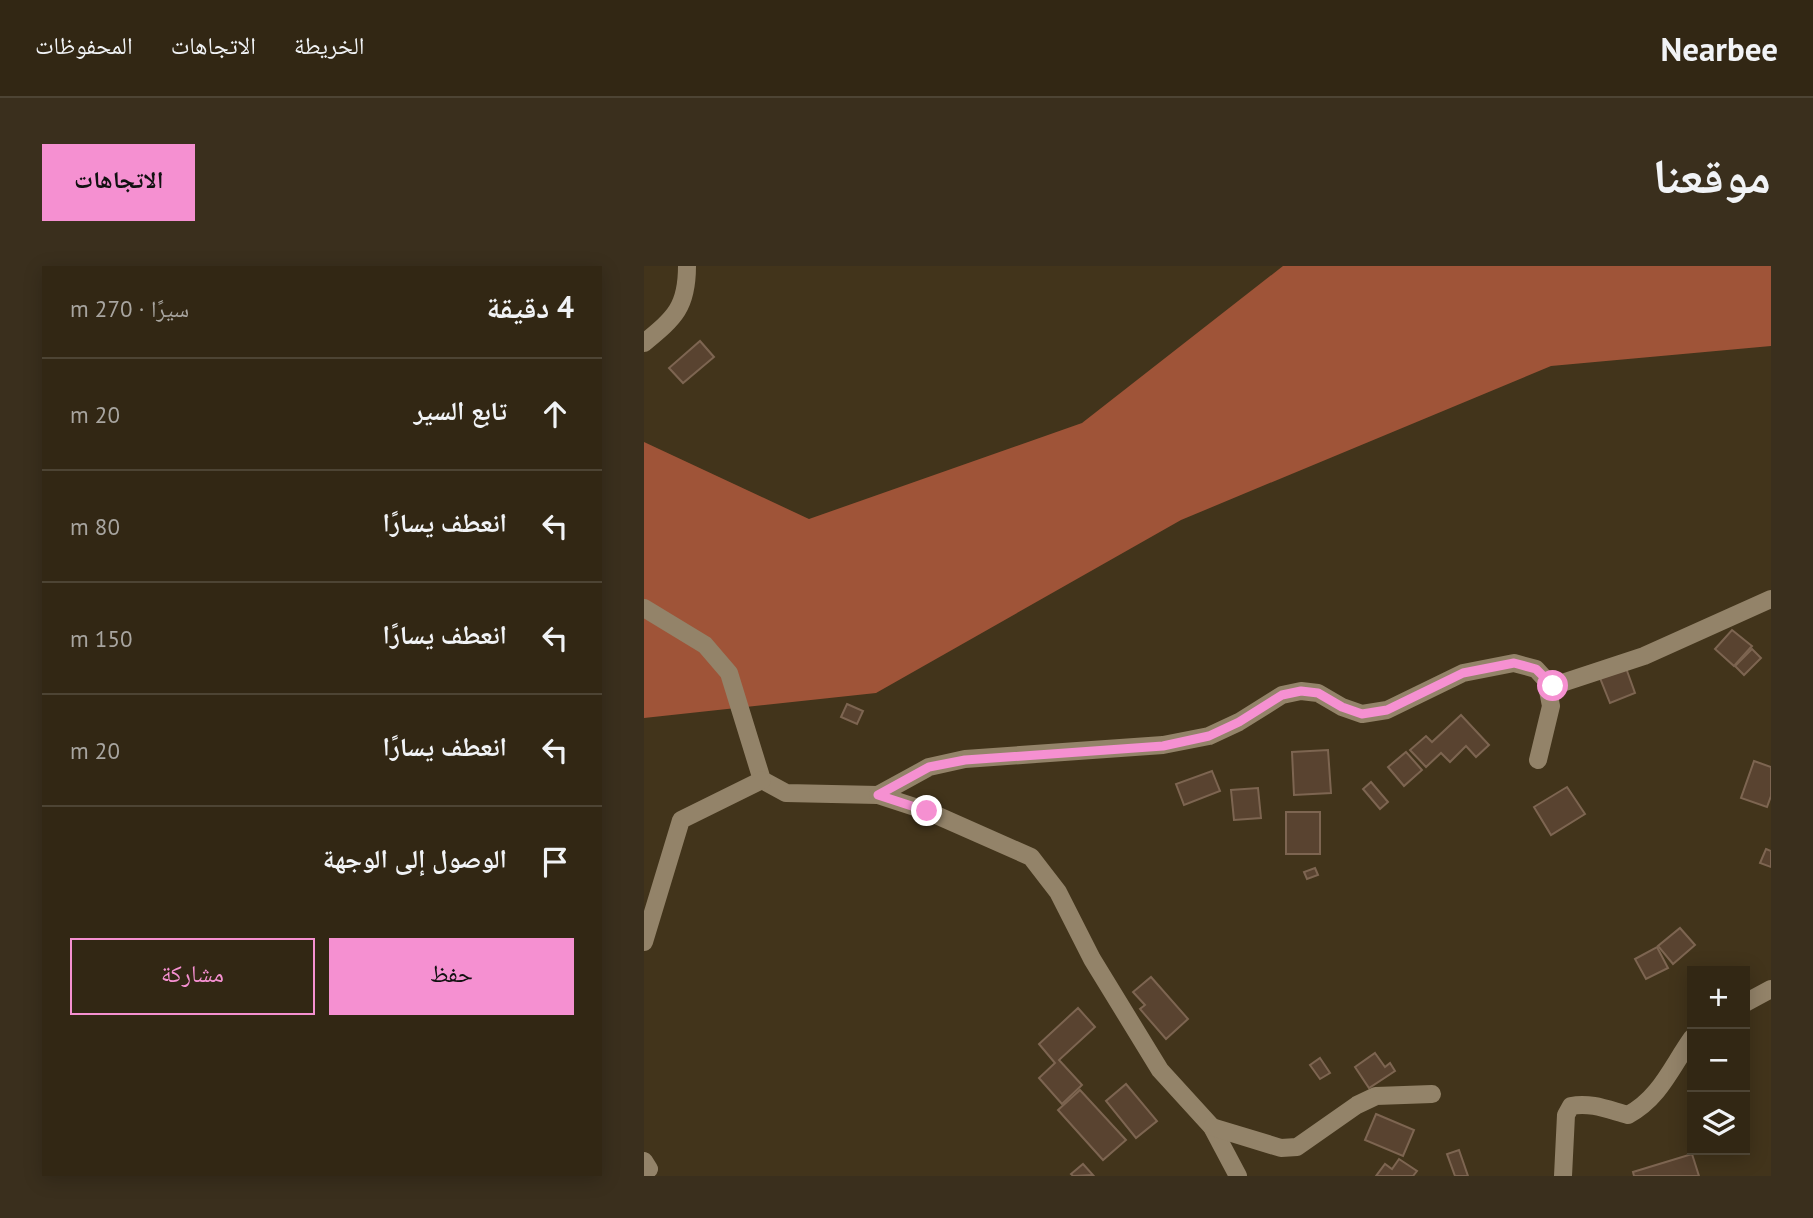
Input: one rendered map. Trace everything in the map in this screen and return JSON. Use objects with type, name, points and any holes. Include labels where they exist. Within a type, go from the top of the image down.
[{"type":"street","points":[[644,343],[673,319],[687,289],[687,266]]},
{"type":"street","points":[[878,795],[929,767],[965,760],[1163,746],[1209,736],[1239,722],[1282,695],[1301,691],[1318,693],[1342,707],[1362,714],[1387,710],[1463,673],[1514,663],[1536,669],[1553,686],[1644,656],[1771,599]]},
{"type":"street","points":[[644,608],[705,645],[729,673],[762,780],[786,793],[878,795],[927,811],[1031,857],[1058,892],[1092,959],[1160,1070],[1212,1127],[1238,1176]]},
{"type":"street","points":[[1538,760],[1550,706],[1546,680]]},
{"type":"street","points":[[644,942],[681,820],[762,780]]},
{"type":"street","points":[[1750,1000],[1771,989]]},
{"type":"street","points":[[1563,1176],[1566,1115],[1572,1106],[1593,1105],[1628,1115],[1645,1106],[1661,1087],[1687,1046]]},
{"type":"street","points":[[1212,1127],[1281,1148],[1297,1147],[1357,1105],[1376,1096],[1432,1094]]},
{"type":"shaded area","points":[[1283,266],[1771,266],[1771,346],[1551,366],[1181,520],[876,693],[644,718],[644,442],[809,519],[1082,423]]},
{"type":"building","points":[[700,341],[714,357],[683,383],[669,368]]},
{"type":"building","points":[[1732,630],[1752,646],[1734,666],[1715,649]]},
{"type":"building","points":[[1752,649],[1761,658],[1744,675],[1735,666]]},
{"type":"building","points":[[1626,668],[1635,693],[1610,703],[1600,678]]},
{"type":"building","points":[[847,704],[863,711],[857,724],[841,717]]},
{"type":"building","points":[[1461,715],[1489,745],[1476,757],[1466,746],[1450,762],[1441,753],[1426,767],[1410,750],[1426,736],[1432,742]]},
{"type":"building","points":[[1328,750],[1331,793],[1294,795],[1292,752]]},
{"type":"building","points":[[1406,752],[1422,770],[1404,786],[1388,767]]},
{"type":"building","points":[[1754,761],[1771,767],[1771,796],[1767,807],[1741,798]]},
{"type":"building","points":[[1212,771],[1220,791],[1184,805],[1176,784]]},
{"type":"building","points":[[1371,782],[1388,802],[1380,809],[1363,789]]},
{"type":"building","points":[[1567,787],[1585,814],[1551,835],[1534,807]]},
{"type":"building","points":[[1258,788],[1261,818],[1234,820],[1231,790]]},
{"type":"building","points":[[1286,812],[1320,812],[1320,854],[1286,854]]},
{"type":"building","points":[[1766,849],[1771,851],[1771,867],[1760,863]]},
{"type":"building","points":[[1315,868],[1318,875],[1307,879],[1304,872]]},
{"type":"building","points":[[1680,928],[1695,945],[1673,964],[1658,946]]},
{"type":"building","points":[[1657,947],[1668,968],[1646,979],[1635,959]]},
{"type":"building","points":[[1151,977],[1188,1019],[1166,1039],[1140,1009],[1145,1005],[1133,992]]},
{"type":"building","points":[[1078,1008],[1095,1027],[1059,1060],[1082,1085],[1062,1104],[1039,1078],[1055,1063],[1039,1044]]},
{"type":"building","points":[[1375,1053],[1385,1067],[1390,1063],[1395,1071],[1369,1088],[1355,1067]]},
{"type":"building","points":[[1320,1058],[1330,1073],[1320,1079],[1310,1065]]},
{"type":"building","points":[[1126,1084],[1157,1121],[1136,1138],[1106,1101]]},
{"type":"building","points":[[1080,1090],[1126,1140],[1103,1160],[1058,1110]]},
{"type":"building","points":[[1376,1114],[1414,1130],[1403,1156],[1365,1140]]},
{"type":"building","points":[[1459,1150],[1468,1176],[1455,1176],[1447,1154]]},
{"type":"building","points":[[1692,1155],[1699,1176],[1634,1176],[1633,1172]]},
{"type":"building","points":[[1399,1159],[1417,1171],[1413,1176],[1376,1176],[1385,1164],[1392,1169]]},
{"type":"building","points":[[1083,1164],[1093,1175],[1071,1174]]},
{"type":"route","points":[[927,811],[878,795],[929,767],[965,760],[1163,746],[1209,736],[1239,722],[1282,695],[1301,691],[1318,693],[1342,707],[1362,714],[1387,710],[1463,673],[1514,663],[1536,669],[1553,686]]}]
